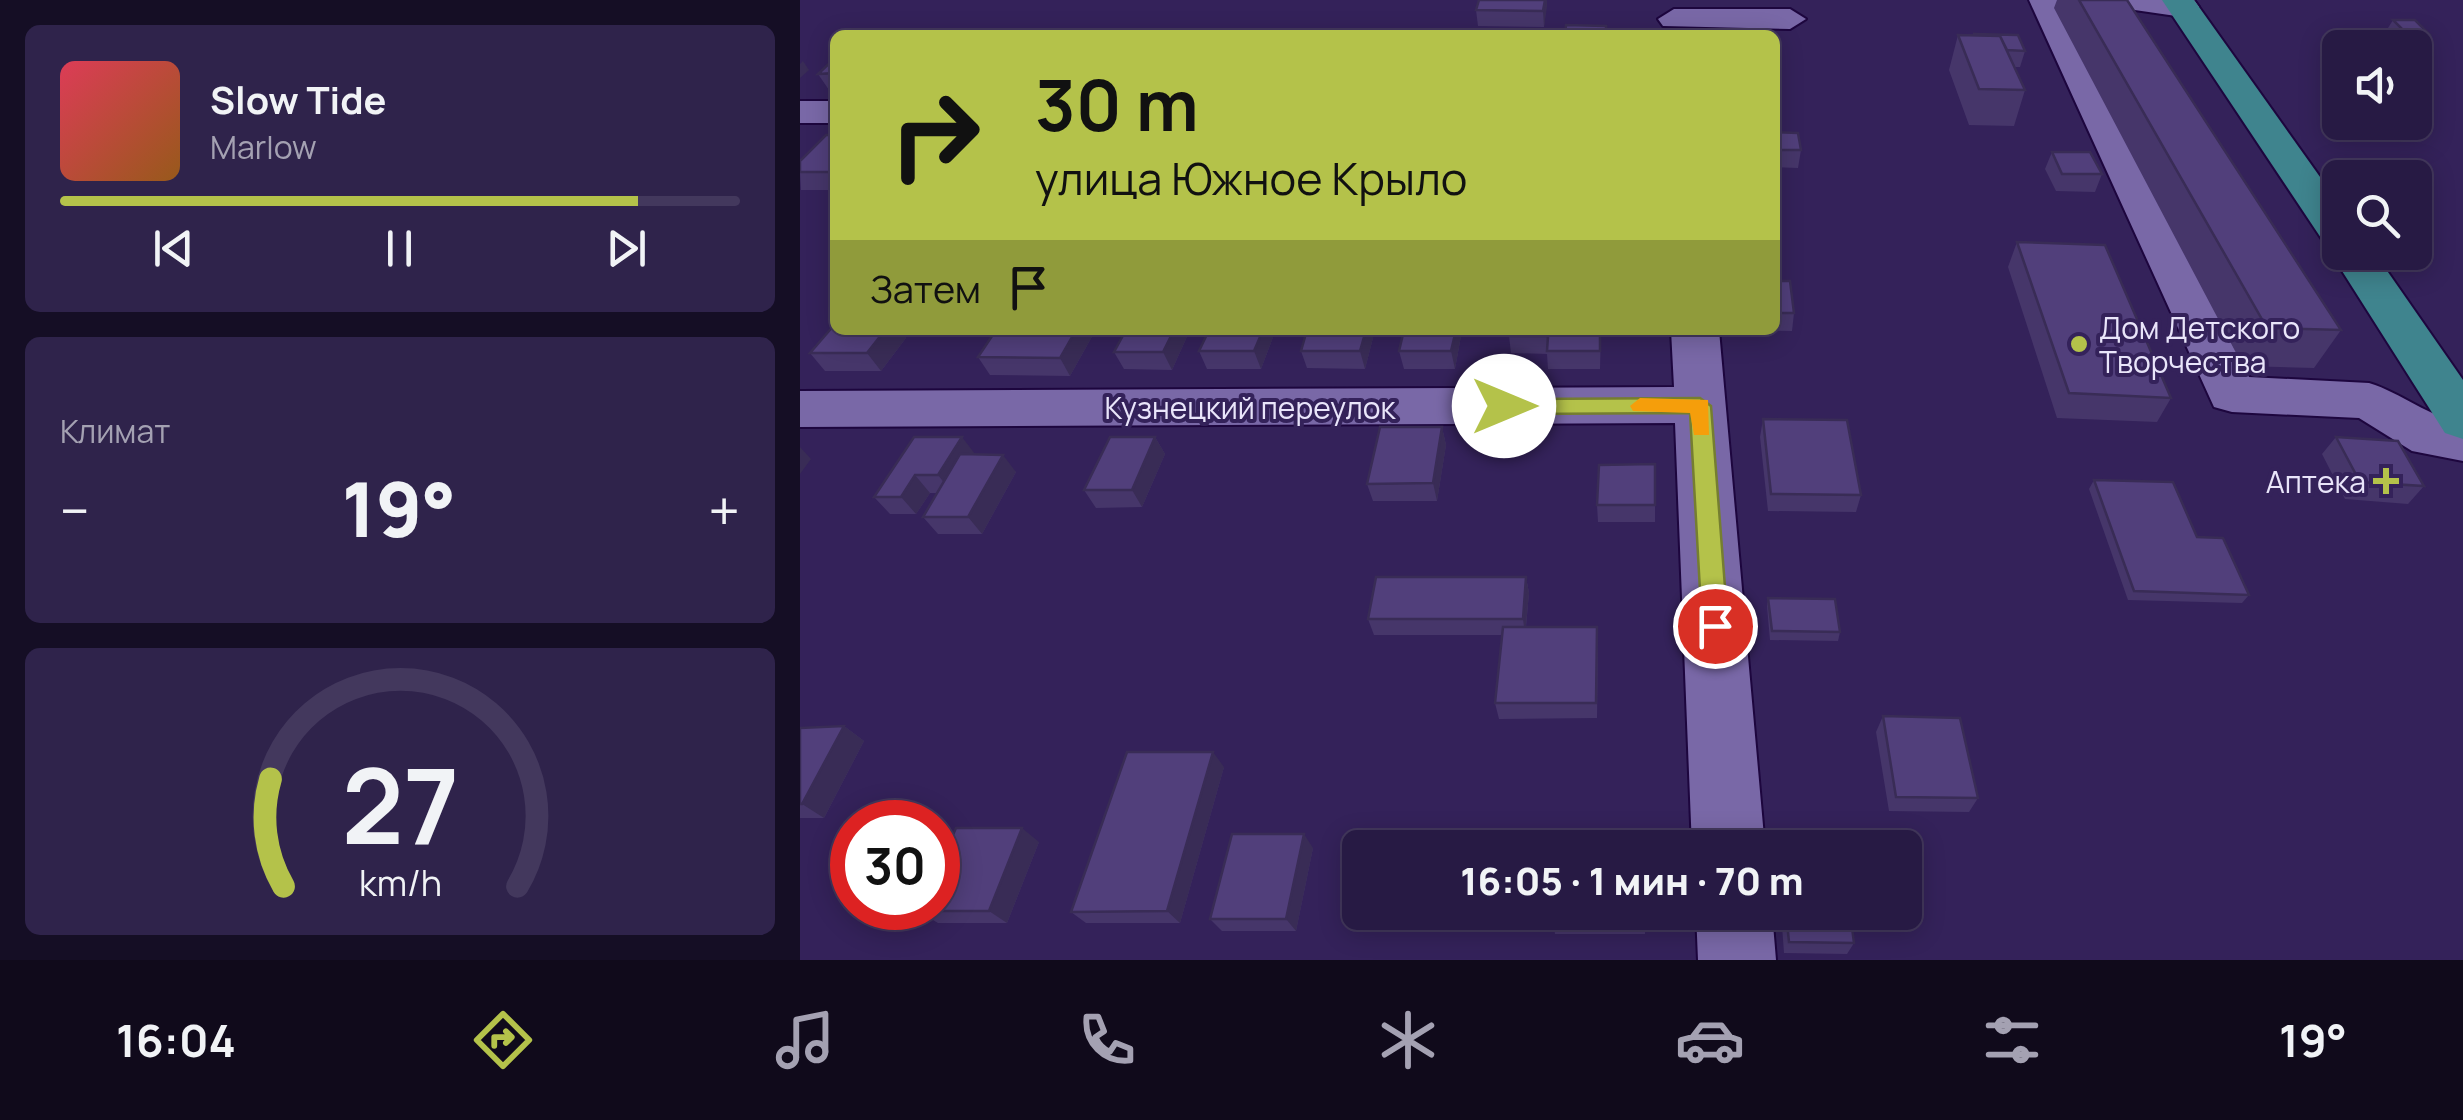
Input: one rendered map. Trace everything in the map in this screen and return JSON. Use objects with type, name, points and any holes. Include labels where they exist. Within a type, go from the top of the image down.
[{"type":"main road","points":[[2180,4],[2322,209]]},
{"type":"main road","points":[[2364,270],[2463,420]]},
{"type":"street","points":[[2104,0],[2042,2],[2232,394],[2369,401],[2430,437],[2463,442]]},
{"type":"street","points":[[2124,0],[2180,4]]},
{"type":"street","points":[[1674,18],[1750,10],[1790,19]]},
{"type":"street","points":[[800,112],[830,112]]},
{"type":"street","points":[[1695,335],[1728,830]]},
{"type":"street","name":"Кузнецкий переулок","points":[[800,409],[1700,406]]},
{"type":"street","points":[[1735,930],[1737,960]]},
{"type":"building","points":[[1479,0],[1545,0],[1543,11],[1476,10]]},
{"type":"building","points":[[2079,0],[2127,0],[2341,330],[2267,328]]},
{"type":"building","points":[[2393,20],[2415,20],[2425,30],[2403,30]]},
{"type":"building","points":[[1566,25],[1606,26],[1606,30],[1566,30]]},
{"type":"building","points":[[1973,34],[2018,35],[2025,51],[2007,50],[2000,36]]},
{"type":"building","points":[[1958,35],[2000,36],[2025,90],[1979,89]]},
{"type":"building","points":[[830,63],[830,73],[818,74]]},
{"type":"building","points":[[1780,132],[1798,133],[1801,150],[1780,150]]},
{"type":"building","points":[[830,135],[830,172],[800,172],[800,161]]},
{"type":"building","points":[[2052,152],[2090,152],[2102,174],[2062,174]]},
{"type":"building","name":"Дом Детского Творчества","points":[[2017,242],[2105,245],[2171,398],[2069,393]]},
{"type":"building","points":[[1780,281],[1790,281],[1794,313],[1780,313]]},
{"type":"building","points":[[830,330],[830,335],[881,335],[867,353],[810,353]]},
{"type":"building","points":[[993,335],[1073,335],[1060,358],[978,357]]},
{"type":"building","points":[[1123,335],[1172,335],[1163,352],[1114,352]]},
{"type":"building","points":[[1207,335],[1261,335],[1254,351],[1199,351]]},
{"type":"building","points":[[1306,335],[1365,335],[1360,351],[1301,351]]},
{"type":"building","points":[[1403,335],[1455,335],[1451,351],[1399,351]]},
{"type":"building","points":[[1600,335],[1600,351],[1547,351],[1548,336],[1509,336]]},
{"type":"building","points":[[1763,419],[1847,420],[1861,495],[1771,494]]},
{"type":"building","points":[[1380,427],[1442,427],[1433,483],[1367,484]]},
{"type":"building","points":[[914,437],[962,437],[938,475],[915,475],[901,497],[874,497]]},
{"type":"building","points":[[1110,437],[1155,437],[1132,490],[1084,490]]},
{"type":"building","points":[[2336,437],[2398,441],[2424,486],[2360,482]]},
{"type":"building","points":[[960,454],[1003,455],[968,517],[923,517]]},
{"type":"building","points":[[1655,464],[1655,505],[1597,505],[1599,465]]},
{"type":"building","points":[[2094,480],[2173,482],[2197,537],[2223,538],[2249,595],[2134,591]]},
{"type":"building","points":[[1376,577],[1526,577],[1523,619],[1368,619]]},
{"type":"building","points":[[1768,598],[1835,599],[1840,632],[1772,631]]},
{"type":"building","points":[[1503,627],[1597,627],[1596,703],[1495,703]]},
{"type":"building","points":[[1883,716],[1960,718],[1978,798],[1896,797]]},
{"type":"building","points":[[844,726],[802,804],[800,804],[800,728]]},
{"type":"building","points":[[1127,752],[1213,752],[1167,911],[1071,912]]},
{"type":"building","points":[[960,828],[1022,828],[989,911],[960,911]]},
{"type":"building","points":[[1232,834],[1304,834],[1286,919],[1210,919]]},
{"type":"building","points":[[1788,930],[1852,930],[1854,943],[1789,942]]},
{"type":"slow traffic","points":[[1640,406],[1700,406],[1702,429]]},
{"type":"place","name":"Дом Детского Творчества","points":[[2079,344]]},
{"type":"place","name":"Аптека","points":[[2386,481]]},
{"type":"route","points":[[1504,406],[1700,406],[1715,626]]}]
